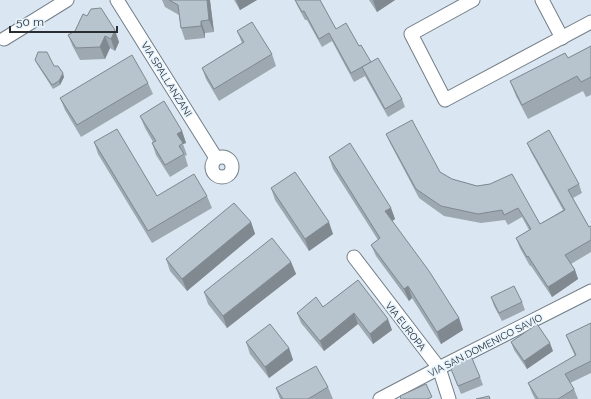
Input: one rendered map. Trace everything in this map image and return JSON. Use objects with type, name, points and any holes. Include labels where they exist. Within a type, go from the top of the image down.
[{"type":"street","points":[[4,39],[67,0]]},
{"type":"street","name":"VIA SPALLANZANI","points":[[117,0],[216,158]]},
{"type":"street","points":[[473,0],[411,34],[445,100],[591,22]]},
{"type":"street","points":[[542,0],[562,38]]},
{"type":"street","name":"VIA EUROPA","points":[[354,257],[439,368],[449,399]]},
{"type":"street","name":"VIA SAN DOMENICO SAVIO","points":[[380,399],[591,291]]},
{"type":"building","points":[[169,0],[207,0],[209,20],[201,21],[201,26],[181,28],[178,5]]},
{"type":"building","points":[[295,0],[320,0],[336,29],[346,23],[359,46],[361,45],[371,62],[351,73],[329,33],[319,39],[304,11],[302,12]]},
{"type":"building","points":[[101,8],[115,30],[111,39],[105,36],[100,47],[76,48],[68,35],[75,31],[83,14],[87,16],[91,9]]},
{"type":"building","points":[[252,22],[272,54],[214,89],[202,68],[244,42],[237,31]]},
{"type":"building","points":[[591,46],[591,77],[581,82],[577,76],[522,105],[510,81],[565,53],[568,58]]},
{"type":"building","points":[[38,52],[47,52],[54,66],[58,66],[63,73],[59,81],[52,85],[35,60]]},
{"type":"building","points":[[132,55],[148,83],[77,125],[60,98]]},
{"type":"building","points":[[378,58],[402,99],[385,109],[362,67]]},
{"type":"building","points":[[164,101],[182,131],[177,134],[183,143],[179,146],[184,154],[165,165],[152,143],[156,141],[140,116]]},
{"type":"building","points":[[412,120],[440,172],[452,179],[477,186],[490,184],[512,174],[540,224],[565,210],[527,143],[549,130],[579,184],[568,190],[589,227],[591,226],[591,240],[565,255],[575,270],[548,287],[516,238],[531,229],[518,208],[504,215],[502,210],[478,214],[441,206],[416,189],[386,134]]},
{"type":"building","points":[[117,129],[157,196],[194,174],[207,196],[148,231],[94,142]]},
{"type":"building","points":[[350,143],[391,208],[385,211],[429,271],[459,318],[437,332],[408,286],[404,289],[371,245],[380,238],[329,157]]},
{"type":"building","points":[[295,172],[329,222],[305,239],[271,188]]},
{"type":"building","points":[[234,203],[251,222],[182,279],[166,259]]},
{"type":"building","points":[[272,238],[291,262],[223,316],[204,292]]},
{"type":"building","points":[[358,280],[388,319],[370,334],[354,313],[320,341],[297,313],[316,297],[323,307]]},
{"type":"building","points":[[514,286],[522,302],[499,313],[491,297]]},
{"type":"building","points":[[591,323],[591,361],[565,374],[574,389],[558,399],[538,399],[528,383],[576,355],[566,335]]},
{"type":"building","points":[[270,324],[289,348],[265,367],[246,342]]},
{"type":"building","points":[[537,324],[550,343],[524,361],[511,342]]},
{"type":"building","points":[[471,356],[480,377],[458,386],[449,364]]},
{"type":"building","points":[[316,366],[328,387],[308,399],[283,399],[276,388]]},
{"type":"building","points":[[426,384],[432,397],[427,399],[401,399],[400,396]]},
{"type":"building","points":[[489,396],[490,399],[476,399]]}]
